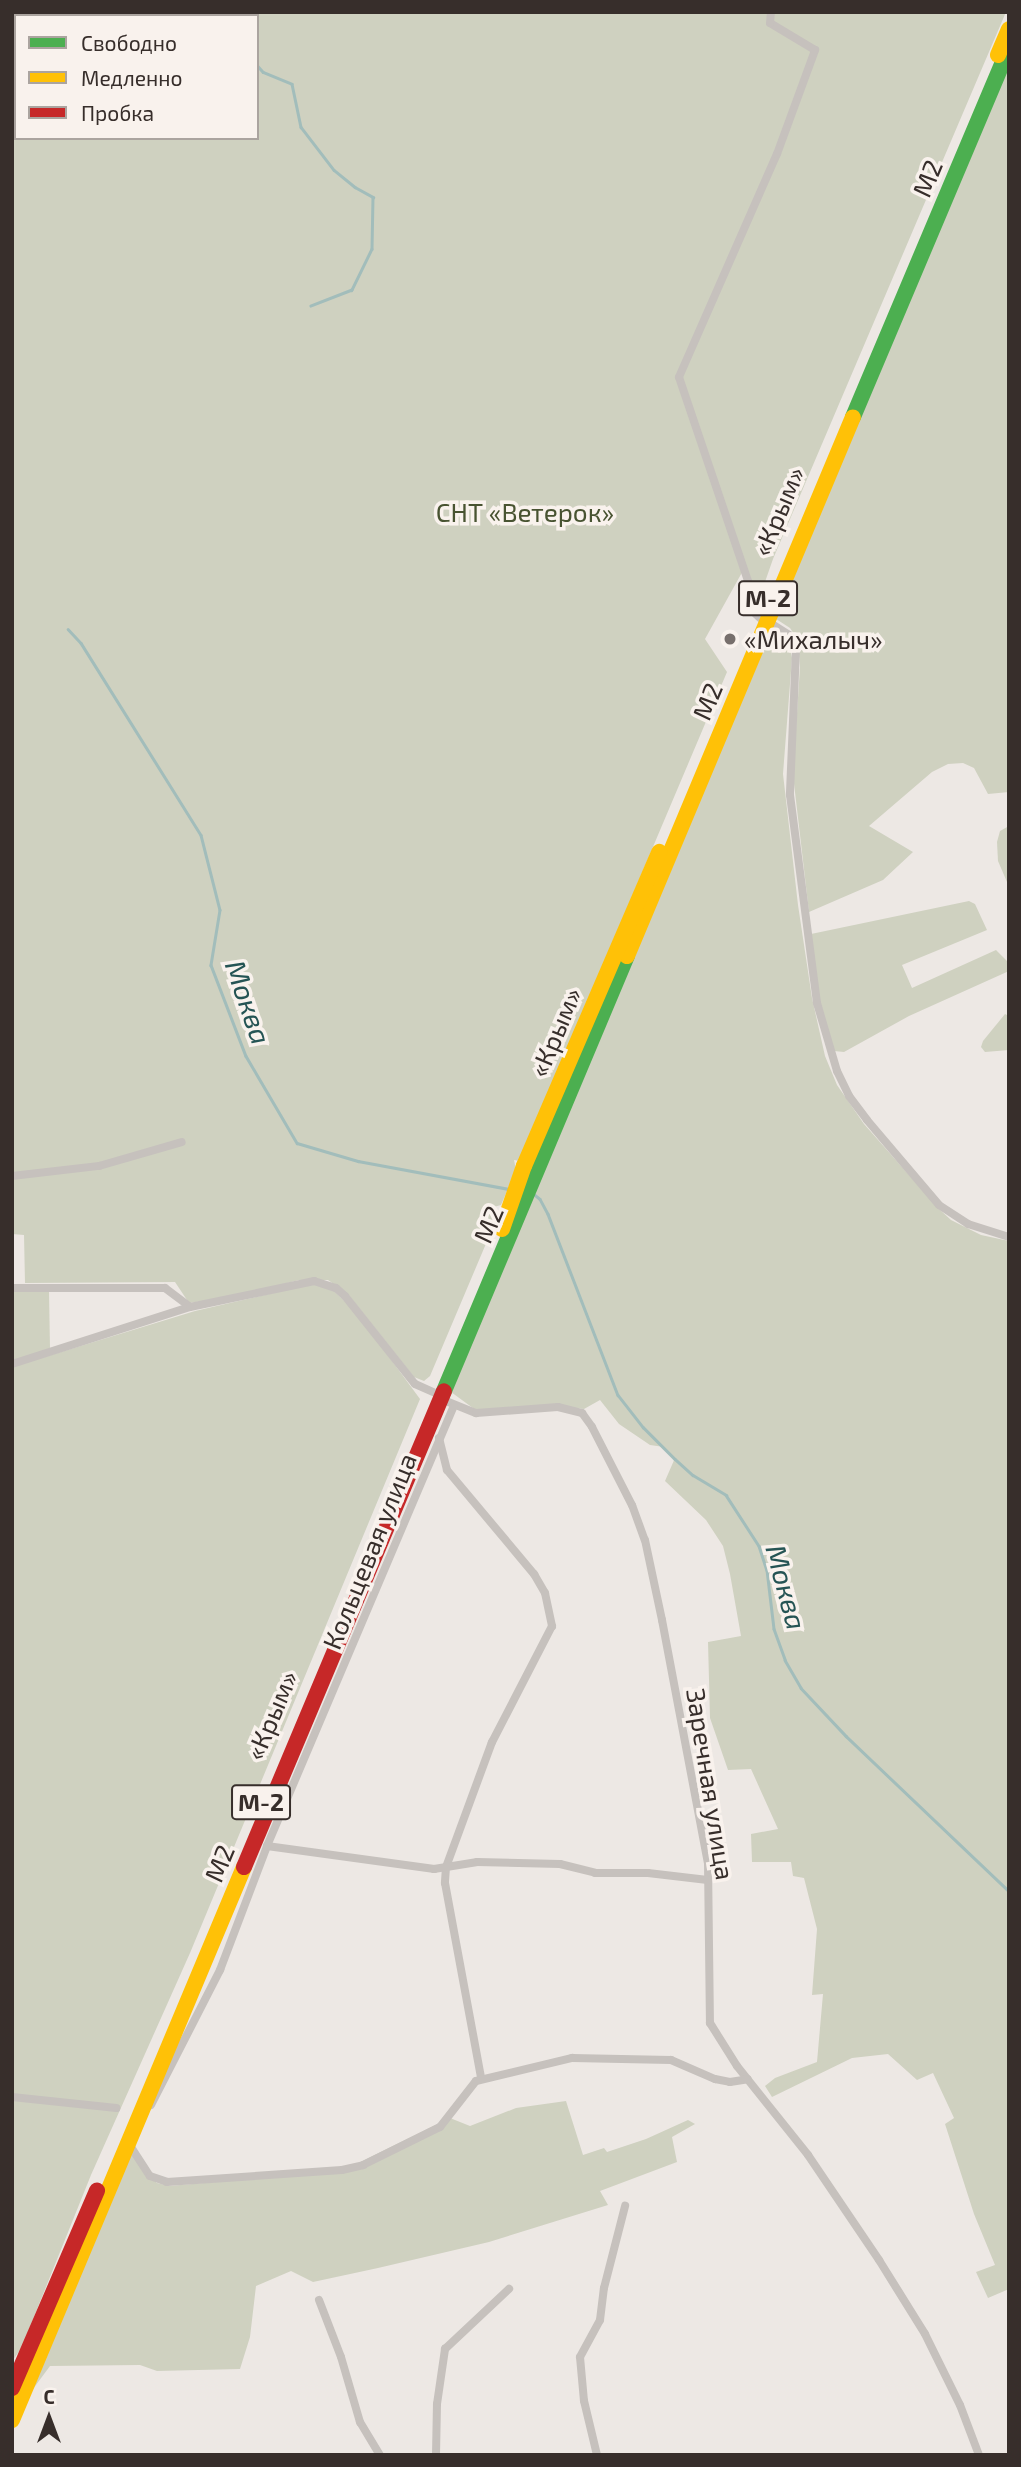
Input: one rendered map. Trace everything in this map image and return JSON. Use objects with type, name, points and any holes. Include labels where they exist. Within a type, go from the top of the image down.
[{"type":"highway","name":"«Крым»","points":[[12,2388],[508,1215],[524,1166],[764,620],[1009,29]]},
{"type":"highway","name":"М2","points":[[12,2420],[443,1398],[764,620],[1009,47]]},
{"type":"street","points":[[771,12],[770,23],[815,50],[777,154],[680,377],[748,581],[744,603],[764,620],[789,635],[796,649],[790,795],[815,991],[836,1071],[849,1096],[867,1121],[939,1205],[968,1224],[1009,1237]]},
{"type":"street","points":[[12,1176],[99,1166],[182,1142]]},
{"type":"street","points":[[12,1364],[190,1307],[299,1282],[326,1283],[337,1288],[357,1307],[415,1384],[443,1398]]},
{"type":"street","points":[[12,1288],[165,1288],[190,1307]]},
{"type":"street","name":"Кольцевая улица","points":[[140,2117],[157,2096],[220,1970],[267,1846],[303,1767],[439,1438],[443,1398]]},
{"type":"street","name":"Заречная улица","points":[[443,1398],[485,1414],[547,1407],[570,1408],[582,1413],[592,1427],[632,1505],[645,1540],[708,1863],[710,2023],[748,2079],[808,2155],[925,2334],[960,2405],[979,2455]]},
{"type":"street","points":[[439,1438],[447,1470],[534,1574],[545,1593],[552,1626],[492,1742],[446,1867],[445,1883],[481,2078]]},
{"type":"street","points":[[267,1846],[434,1869],[477,1862],[560,1864],[595,1873],[648,1873],[708,1880]]},
{"type":"street","points":[[129,2144],[150,2176],[167,2182],[342,2170],[363,2165],[440,2127],[469,2088],[481,2078],[572,2057],[650,2057],[671,2060],[715,2079],[730,2082],[748,2079]]},
{"type":"street","points":[[12,2097],[116,2108]]},
{"type":"street","points":[[597,2455],[584,2401],[580,2357],[600,2320],[604,2288],[625,2206]]},
{"type":"street","points":[[436,2455],[437,2404],[445,2349],[509,2289]]},
{"type":"street","points":[[319,2300],[341,2357],[360,2422],[380,2455]]},
{"type":"green space","name":"СНТ «Ветерок»","points":[[12,12],[1006,12],[773,559],[758,602],[749,603],[745,567],[705,639],[727,672],[520,1161],[514,1160],[516,1170],[501,1205],[490,1208],[499,1212],[430,1376],[424,1381],[414,1377],[348,1294],[328,1280],[299,1280],[237,1296],[189,1303],[175,1282],[25,1283],[24,1235],[12,1234],[12,1178],[99,1168],[99,1164],[12,1174]]},
{"type":"green space","points":[[1009,55],[1009,792],[988,794],[974,768],[963,763],[948,764],[932,772],[869,826],[913,852],[883,880],[809,912],[793,775],[800,667],[798,640],[790,628],[773,617]]},
{"type":"green space","points":[[769,631],[789,643],[792,658],[783,774],[798,905],[812,998],[825,1056],[837,1085],[864,1124],[938,1208],[951,1220],[981,1235],[1009,1241],[1009,2289],[988,2298],[976,2272],[995,2265],[974,2214],[945,2124],[954,2118],[933,2073],[917,2080],[888,2054],[852,2058],[772,2097],[765,2086],[775,2078],[817,2062],[823,1994],[812,1995],[817,1929],[804,1878],[793,1876],[791,1862],[752,1862],[751,1834],[778,1829],[751,1769],[728,1770],[710,1718],[708,1642],[741,1636],[730,1574],[723,1546],[706,1520],[665,1481],[675,1458],[664,1447],[650,1445],[619,1424],[600,1400],[584,1409],[558,1406],[477,1411],[451,1392]]},
{"type":"green space","points":[[1009,826],[1007,882],[998,861],[997,842],[1000,831]]},
{"type":"green space","points":[[969,901],[975,904],[987,930],[902,965],[912,988],[996,950],[1009,963],[1009,971],[909,1016],[844,1052],[834,1051],[819,1002],[811,934]]},
{"type":"green space","points":[[1005,1014],[1009,1016],[1009,1050],[985,1052],[981,1047],[983,1041]]},
{"type":"green space","points":[[313,1284],[334,1291],[356,1312],[420,1399],[190,1953],[91,2175],[21,2349],[12,2361],[12,1367],[195,1311]]},
{"type":"green space","points":[[12,1291],[49,1291],[50,1349],[12,1362]]},
{"type":"green space","points":[[566,2101],[583,2155],[604,2148],[607,2152],[646,2139],[688,2120],[695,2124],[672,2137],[677,2162],[600,2191],[608,2205],[489,2242],[378,2268],[313,2282],[291,2271],[256,2286],[250,2337],[240,2369],[157,2371],[140,2365],[50,2366],[16,2412],[127,2147],[146,2174],[157,2183],[169,2186],[342,2171],[450,2118],[470,2126],[516,2108]]},
{"type":"waterway","points":[[203,14],[209,12]]},
{"type":"waterway","points":[[259,67],[263,72],[292,84],[301,127],[334,170],[373,197],[372,249],[352,290],[311,306]]},
{"type":"waterway","name":"Моква","points":[[68,629],[81,643],[201,835],[220,910],[211,965],[246,1056],[297,1143],[358,1161],[509,1189]]},
{"type":"waterway","name":"Моква","points":[[535,1195],[548,1214],[618,1395],[643,1427],[675,1459],[693,1475],[726,1495],[759,1546],[767,1570],[774,1629],[785,1660],[801,1688],[846,1736],[1009,1891]]},
{"type":"traffic: fast","points":[[853,417],[1009,47]]},
{"type":"traffic: fast","points":[[444,1391],[627,956]]},
{"type":"traffic: slow","points":[[998,55],[1009,29]]},
{"type":"traffic: slow","points":[[627,956],[853,417]]},
{"type":"traffic: slow","points":[[502,1229],[524,1166],[659,852]]},
{"type":"traffic: slow","points":[[12,2420],[244,1867]]},
{"type":"traffic: jam","points":[[244,1867],[444,1391]]},
{"type":"traffic: jam","points":[[12,2388],[97,2191]]},
{"type":"place","name":"«Михалыч»","points":[[730,639]]}]
